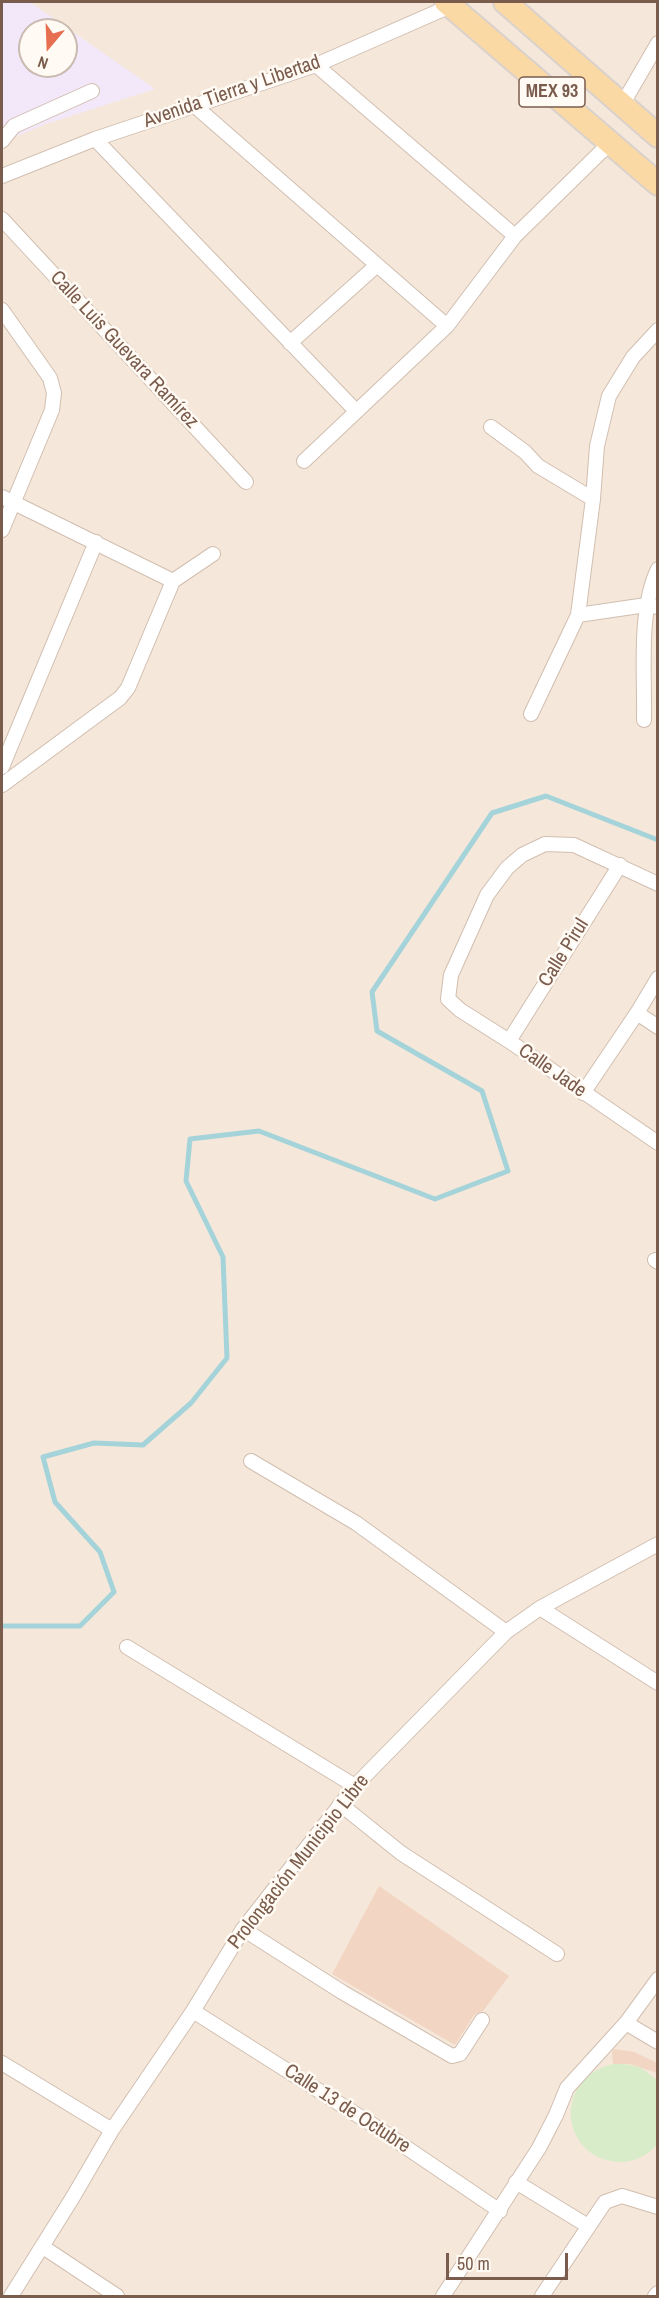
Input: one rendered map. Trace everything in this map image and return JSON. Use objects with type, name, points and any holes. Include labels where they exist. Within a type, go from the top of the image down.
[{"type":"main road","name":"MEX 93","points":[[505,2],[657,136]]},
{"type":"main road","name":"MEX 93","points":[[452,3],[657,184]]},
{"type":"street","name":"Avenida Tierra y Libertad","points":[[2,176],[95,139],[316,64],[452,3]]},
{"type":"street","points":[[622,105],[657,44]]},
{"type":"street","points":[[316,64],[516,236]]},
{"type":"street","points":[[2,141],[14,126],[92,91]]},
{"type":"street","points":[[195,106],[447,326]]},
{"type":"street","points":[[95,139],[356,411]]},
{"type":"street","points":[[304,461],[447,326],[516,236],[610,142]]},
{"type":"street","name":"Calle Luis Guevara Ramírez","points":[[2,219],[246,482]]},
{"type":"street","points":[[290,343],[376,266]]},
{"type":"street","points":[[2,310],[50,378],[54,393],[52,410],[7,500],[2,530]]},
{"type":"street","points":[[531,714],[578,615],[593,499],[597,446],[609,396],[633,357],[657,330]]},
{"type":"street","points":[[491,427],[525,452],[538,466],[593,499]]},
{"type":"street","points":[[7,500],[173,581]]},
{"type":"street","points":[[2,767],[96,542]]},
{"type":"street","points":[[2,785],[120,698],[128,688],[173,581],[213,554]]},
{"type":"street","points":[[644,720],[652,606],[657,569]]},
{"type":"street","points":[[578,615],[652,606]]},
{"type":"street","name":"Calle Jade","points":[[620,865],[574,845],[545,844],[522,855],[507,868],[487,895],[451,975],[448,999],[460,1010],[657,1143]]},
{"type":"street","points":[[620,865],[657,884]]},
{"type":"street","name":"Calle Pirul","points":[[509,1041],[620,865]]},
{"type":"street","points":[[583,1093],[637,1013],[657,978]]},
{"type":"street","points":[[637,1013],[657,1027]]},
{"type":"street","points":[[250,1461],[356,1523],[506,1632]]},
{"type":"street","name":"Prolongación Municipio Libre","points":[[11,2296],[43,2247],[112,2130],[193,2011],[243,1929],[340,1804],[506,1632],[540,1608],[657,1544]]},
{"type":"street","points":[[540,1608],[657,1683]]},
{"type":"street","points":[[127,1647],[356,1786]]},
{"type":"street","points":[[340,1804],[401,1853],[557,1954]]},
{"type":"street","points":[[243,1929],[342,1992],[452,2056],[460,2054],[482,2020]]},
{"type":"street","points":[[443,2296],[539,2148],[567,2088],[626,2023],[657,1979]]},
{"type":"street","name":"Calle 13 de Octubre","points":[[193,2011],[373,2125],[500,2211]]},
{"type":"street","points":[[626,2023],[657,2042]]},
{"type":"street","points":[[2,2063],[112,2130]]},
{"type":"street","points":[[516,2182],[588,2226]]},
{"type":"street","points":[[542,2296],[605,2202],[622,2196],[657,2207]]},
{"type":"street","points":[[43,2247],[117,2296]]},
{"type":"shaded area","points":[[2,2],[657,2],[657,2296],[2,2296]]},
{"type":"shaded area","points":[[2,2],[30,2],[53,18],[18,18],[18,78],[78,78],[78,35],[155,89],[46,124],[2,142]]},
{"type":"green space","points":[[619,2063],[640,2067],[657,2080],[657,2145],[641,2157],[621,2162],[600,2158],[585,2148],[575,2133],[571,2116],[573,2098],[582,2083],[597,2070]]},
{"type":"building","points":[[379,1886],[509,1976],[483,2011],[474,2015],[455,2045],[332,1974]]},
{"type":"building","points":[[614,2049],[634,2052],[657,2063],[657,2073],[630,2064],[613,2064]]},
{"type":"waterway","points":[[2,1626],[80,1626],[114,1592],[100,1552],[55,1502],[43,1457],[94,1443],[143,1445],[191,1403],[227,1358],[223,1257],[186,1181],[190,1139],[259,1131],[435,1199],[508,1171],[482,1091],[377,1031],[372,992],[492,813],[546,796],[658,840]]}]
